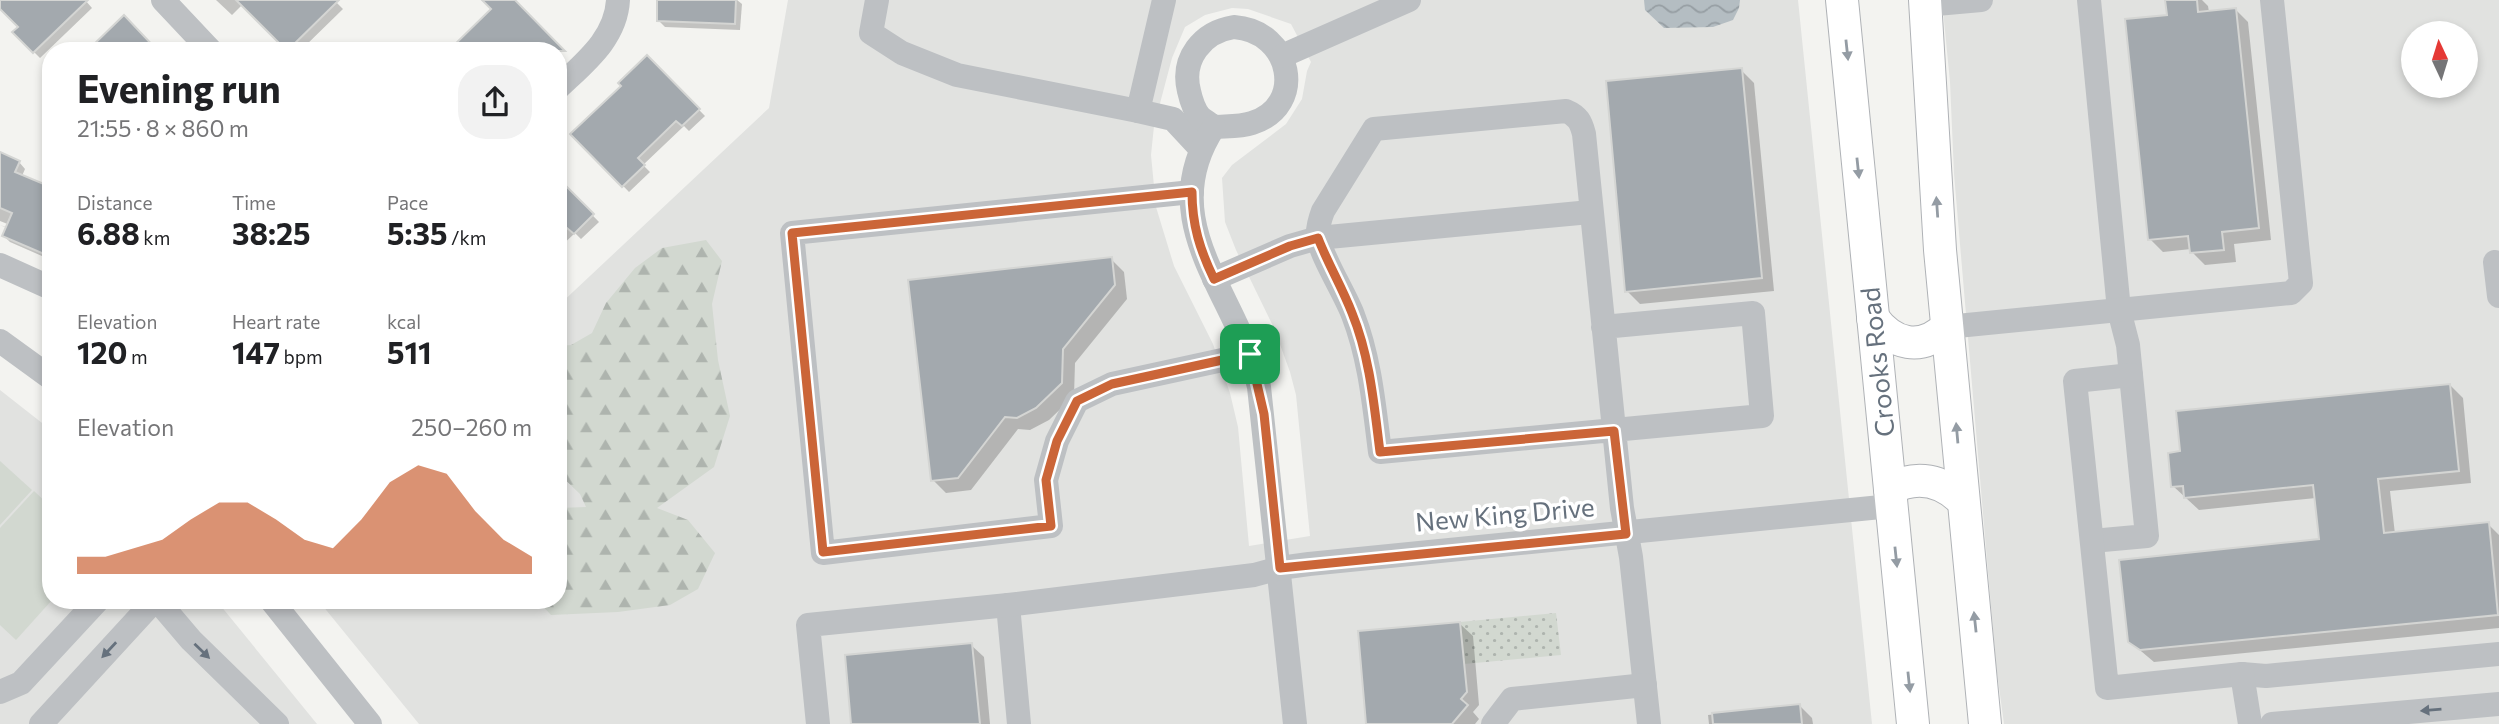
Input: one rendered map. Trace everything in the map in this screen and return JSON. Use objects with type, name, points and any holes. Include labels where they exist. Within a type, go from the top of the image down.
[{"type":"main road","name":"Crooks Road","points":[[1842,0],[1913,724]]},
{"type":"main road","points":[[1925,2],[1938,227],[1985,724]]},
{"type":"main road","points":[[1873,318],[1883,331],[1892,337],[1915,343],[1928,341],[1947,327]]},
{"type":"main road","points":[[1891,497],[1902,482],[1927,480],[1942,484],[1964,501]]},
{"type":"street","points":[[163,0],[203,42]]},
{"type":"street","points":[[567,79],[598,50],[610,32],[618,0]]},
{"type":"street","points":[[877,0],[871,33],[902,53],[957,75],[1173,119],[1200,148]]},
{"type":"street","points":[[1138,111],[1164,0]]},
{"type":"street","points":[[1282,57],[1409,0]]},
{"type":"street","points":[[1925,2],[1981,0]]},
{"type":"street","points":[[2089,0],[2119,310],[2128,345],[2147,536],[2092,541]]},
{"type":"street","points":[[1947,327],[2291,293],[2301,283],[2272,0]]},
{"type":"street","points":[[1234,27],[1244,28],[1268,38],[1282,57],[1286,72],[1286,85],[1276,106],[1266,116],[1252,123],[1214,127],[1199,116],[1192,103],[1187,84],[1188,67],[1193,54],[1201,42],[1215,32],[1234,27]]},
{"type":"street","points":[[1602,327],[1753,313],[1762,416],[1614,431],[1380,452],[1370,372],[1362,342],[1349,305],[1318,238],[1318,224],[1323,211],[1374,129],[1566,111],[1574,114],[1582,124],[1602,327],[1614,431],[1626,534],[1631,557],[1649,724]]},
{"type":"street","points":[[1214,127],[1200,148],[1192,192],[1192,219],[1214,279],[1250,354],[1264,414],[1295,724]]},
{"type":"street","points":[[1192,192],[792,233],[823,552],[1051,526],[1046,480],[1057,441],[1077,401],[1112,384],[1250,354]]},
{"type":"street","points":[[1214,279],[1290,246],[1318,238],[1590,212]]},
{"type":"street","points":[[2495,262],[2499,296]]},
{"type":"street","points":[[0,265],[42,284]]},
{"type":"street","points":[[0,341],[42,371]]},
{"type":"street","points":[[2131,375],[2075,381],[2107,688],[2242,674],[2266,676],[2499,654]]},
{"type":"street","name":"New King Drive","points":[[818,724],[808,625],[1008,605],[1254,575],[1280,568],[1626,534],[1891,497]]},
{"type":"street","points":[[1008,605],[1019,724]]},
{"type":"street","points":[[0,692],[21,682],[90,609]]},
{"type":"street","points":[[41,724],[148,609]]},
{"type":"street","points":[[164,609],[191,640],[277,724]]},
{"type":"street","points":[[278,609],[370,724]]},
{"type":"street","points":[[2242,674],[2250,724]]},
{"type":"street","points":[[1493,724],[1512,699],[1645,685]]},
{"type":"street","points":[[2272,724],[2499,704]]},
{"type":"shaded area","points":[[788,0],[1798,0],[1872,724],[419,724],[325,609],[567,609],[567,298],[769,108]],"holes":[[[1232,8],[1248,9],[1291,24],[1311,62],[1302,99],[1286,124],[1232,165],[1222,178],[1225,222],[1274,328],[1296,395],[1310,536],[1249,546],[1238,427],[1230,393],[1213,344],[1174,266],[1156,207],[1151,155],[1154,126],[1172,58],[1185,27],[1205,15]]]},
{"type":"shaded area","points":[[1942,0],[2499,0],[2499,724],[2004,724],[1996,665],[1954,174],[1950,82]]},
{"type":"shaded area","points":[[0,390],[42,423],[42,609],[223,609],[317,724],[0,724]]},
{"type":"green space","points":[[706,240],[722,261],[712,304],[718,360],[730,416],[714,467],[657,508],[688,520],[715,553],[698,589],[670,605],[618,612],[551,615],[545,609],[567,609],[567,508],[586,507],[580,494],[567,482],[567,345],[592,333],[606,303],[635,268],[662,248]]},
{"type":"green space","points":[[0,461],[32,490],[0,525]]},
{"type":"green space","points":[[34,491],[42,499],[44,609],[16,640],[0,625],[0,528]]},
{"type":"green space","points":[[1556,613],[1561,655],[1464,664],[1460,622]]},
{"type":"water","points":[[1644,0],[1740,0],[1733,20],[1713,27],[1664,28],[1645,10]]},
{"type":"building","points":[[0,0],[88,0],[33,53],[12,32],[18,27],[0,9]]},
{"type":"building","points":[[236,0],[339,0],[296,42],[278,42]]},
{"type":"building","points":[[482,0],[515,0],[556,42],[457,42],[491,9]]},
{"type":"building","points":[[657,0],[736,0],[735,24],[657,21]]},
{"type":"building","points":[[2165,0],[2197,0],[2198,12],[2236,8],[2259,228],[2222,232],[2224,250],[2190,253],[2188,236],[2148,240],[2125,19],[2167,15]]},
{"type":"building","points":[[124,15],[150,42],[96,42]]},
{"type":"building","points":[[647,55],[700,109],[682,126],[676,121],[638,158],[645,165],[622,187],[570,134],[621,86],[618,83]]},
{"type":"building","points":[[1742,68],[1762,278],[1625,292],[1606,81]]},
{"type":"building","points":[[0,152],[20,161],[15,172],[42,183],[42,253],[2,236],[12,213],[0,208]]},
{"type":"building","points":[[567,187],[594,214],[574,234],[567,228]]},
{"type":"building","points":[[1112,257],[1115,285],[1063,349],[1062,383],[1036,408],[1017,418],[1005,417],[958,478],[931,481],[908,280]]},
{"type":"building","points":[[2450,384],[2459,471],[2378,479],[2384,533],[2489,522],[2498,615],[2140,650],[2128,642],[2119,560],[2319,539],[2313,485],[2184,498],[2183,486],[2171,487],[2168,453],[2180,451],[2176,411]]},
{"type":"building","points":[[1460,622],[1467,692],[1461,699],[1468,705],[1452,724],[1366,724],[1358,631]]},
{"type":"building","points":[[972,643],[980,724],[851,724],[845,655]]},
{"type":"building","points":[[1800,704],[1802,724],[1713,724],[1712,713]]},
{"type":"route","points":[[1192,192],[1192,219],[1203,256],[1214,279],[1290,246],[1318,238],[1342,287],[1362,342],[1370,372],[1380,452],[1614,431],[1626,534],[1280,568],[1264,414],[1250,354],[1112,384],[1077,401],[1057,441],[1046,480],[1051,526],[823,552],[792,233],[1192,192]]}]
